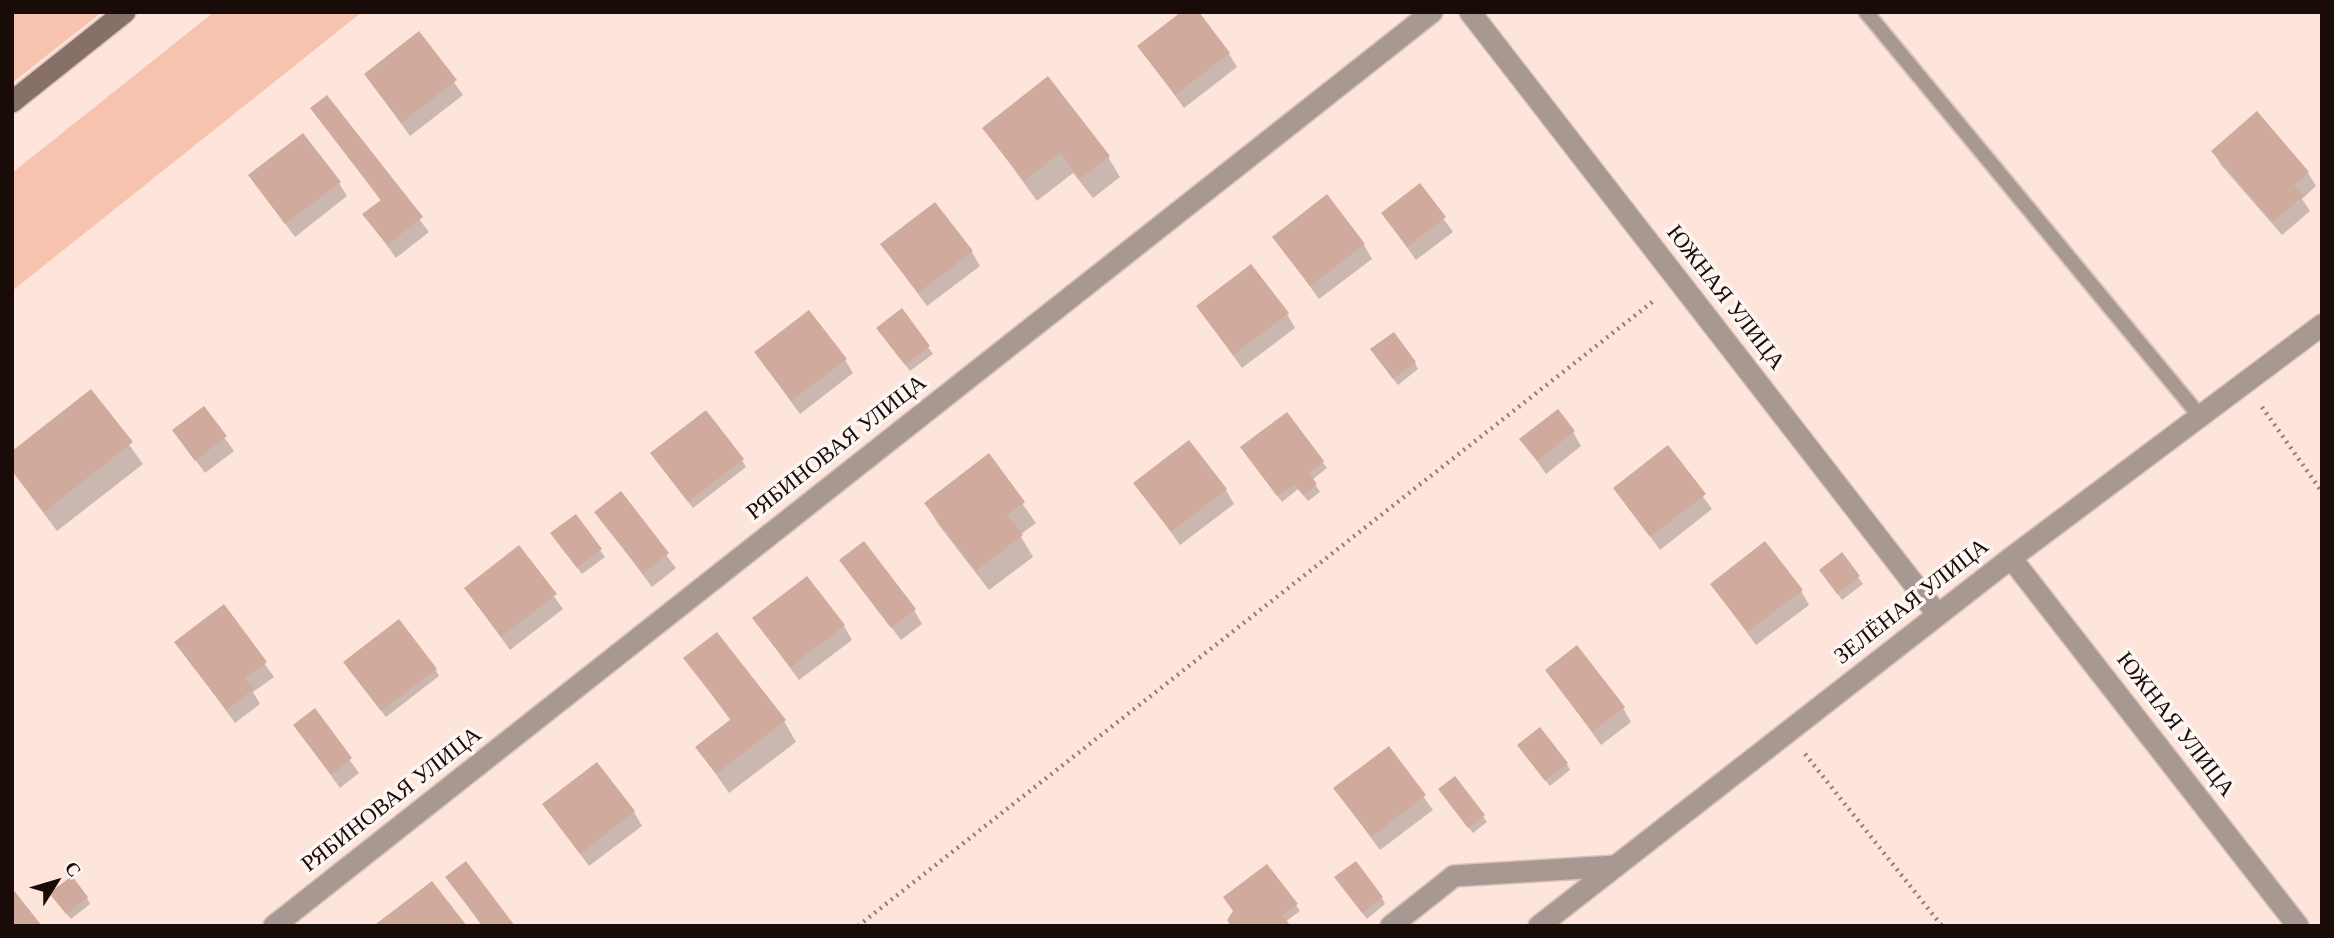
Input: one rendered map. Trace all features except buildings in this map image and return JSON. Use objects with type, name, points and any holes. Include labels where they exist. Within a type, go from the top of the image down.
[{"type":"street","points":[[12,102],[125,12]]},
{"type":"street","name":"РЯБИНОВАЯ УЛИЦА","points":[[274,926],[1432,12]]},
{"type":"street","name":"ЮЖНАЯ УЛИЦА","points":[[1470,12],[1938,615]]},
{"type":"street","name":"ЗЕЛЁНАЯ УЛИЦА","points":[[1539,926],[1566,918],[1616,866],[2011,558],[2322,325]]},
{"type":"street","name":"ЮЖНАЯ УЛИЦА","points":[[2011,558],[2298,926]]},
{"type":"street","points":[[1391,926],[1454,876],[1616,866]]},
{"type":"lane","points":[[1866,12],[2199,415]]},
{"type":"path","points":[[858,926],[1678,281]]},
{"type":"path","points":[[2244,382],[2322,492]]},
{"type":"path","points":[[1788,733],[1942,926]]},
{"type":"shaded area","points":[[12,12],[102,12],[12,83]]},
{"type":"shaded area","points":[[214,12],[362,12],[12,291],[12,173]]}]
